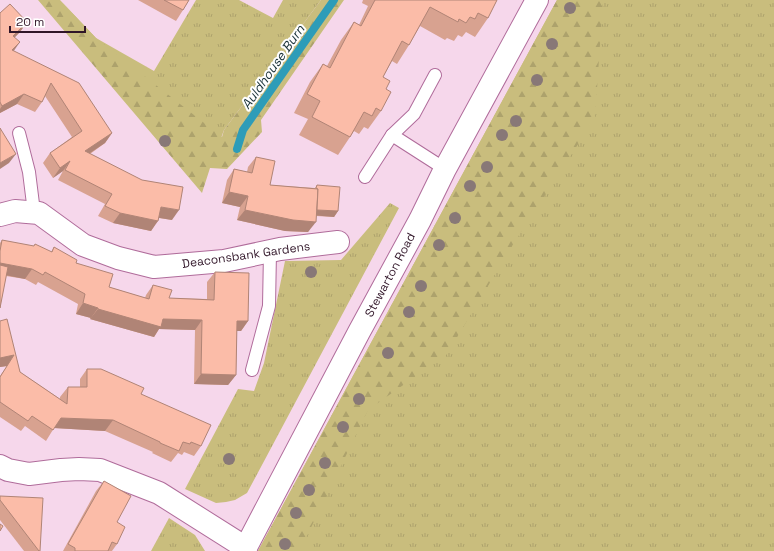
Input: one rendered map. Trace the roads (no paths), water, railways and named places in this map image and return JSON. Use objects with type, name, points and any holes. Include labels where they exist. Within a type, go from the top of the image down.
[{"type":"street","name":"Stewarton Road","points":[[245,549],[359,332],[420,220],[445,169],[537,0]]},
{"type":"street","name":"Deaconsbank Gardens","points":[[0,215],[15,211],[39,213],[83,245],[118,258],[154,267],[224,261],[280,250],[338,242]]},
{"type":"street","points":[[0,466],[8,470],[29,474],[79,469],[100,470],[159,493],[245,549]]},
{"type":"lane","points":[[365,177],[392,135],[414,114],[435,76]]},
{"type":"lane","points":[[19,133],[29,172],[34,212]]},
{"type":"lane","points":[[392,135],[445,169]]},
{"type":"lane","points":[[252,370],[269,306],[270,252]]},
{"type":"waterway","name":"Auldhouse Burn","points":[[237,149],[243,130],[334,0]]}]
